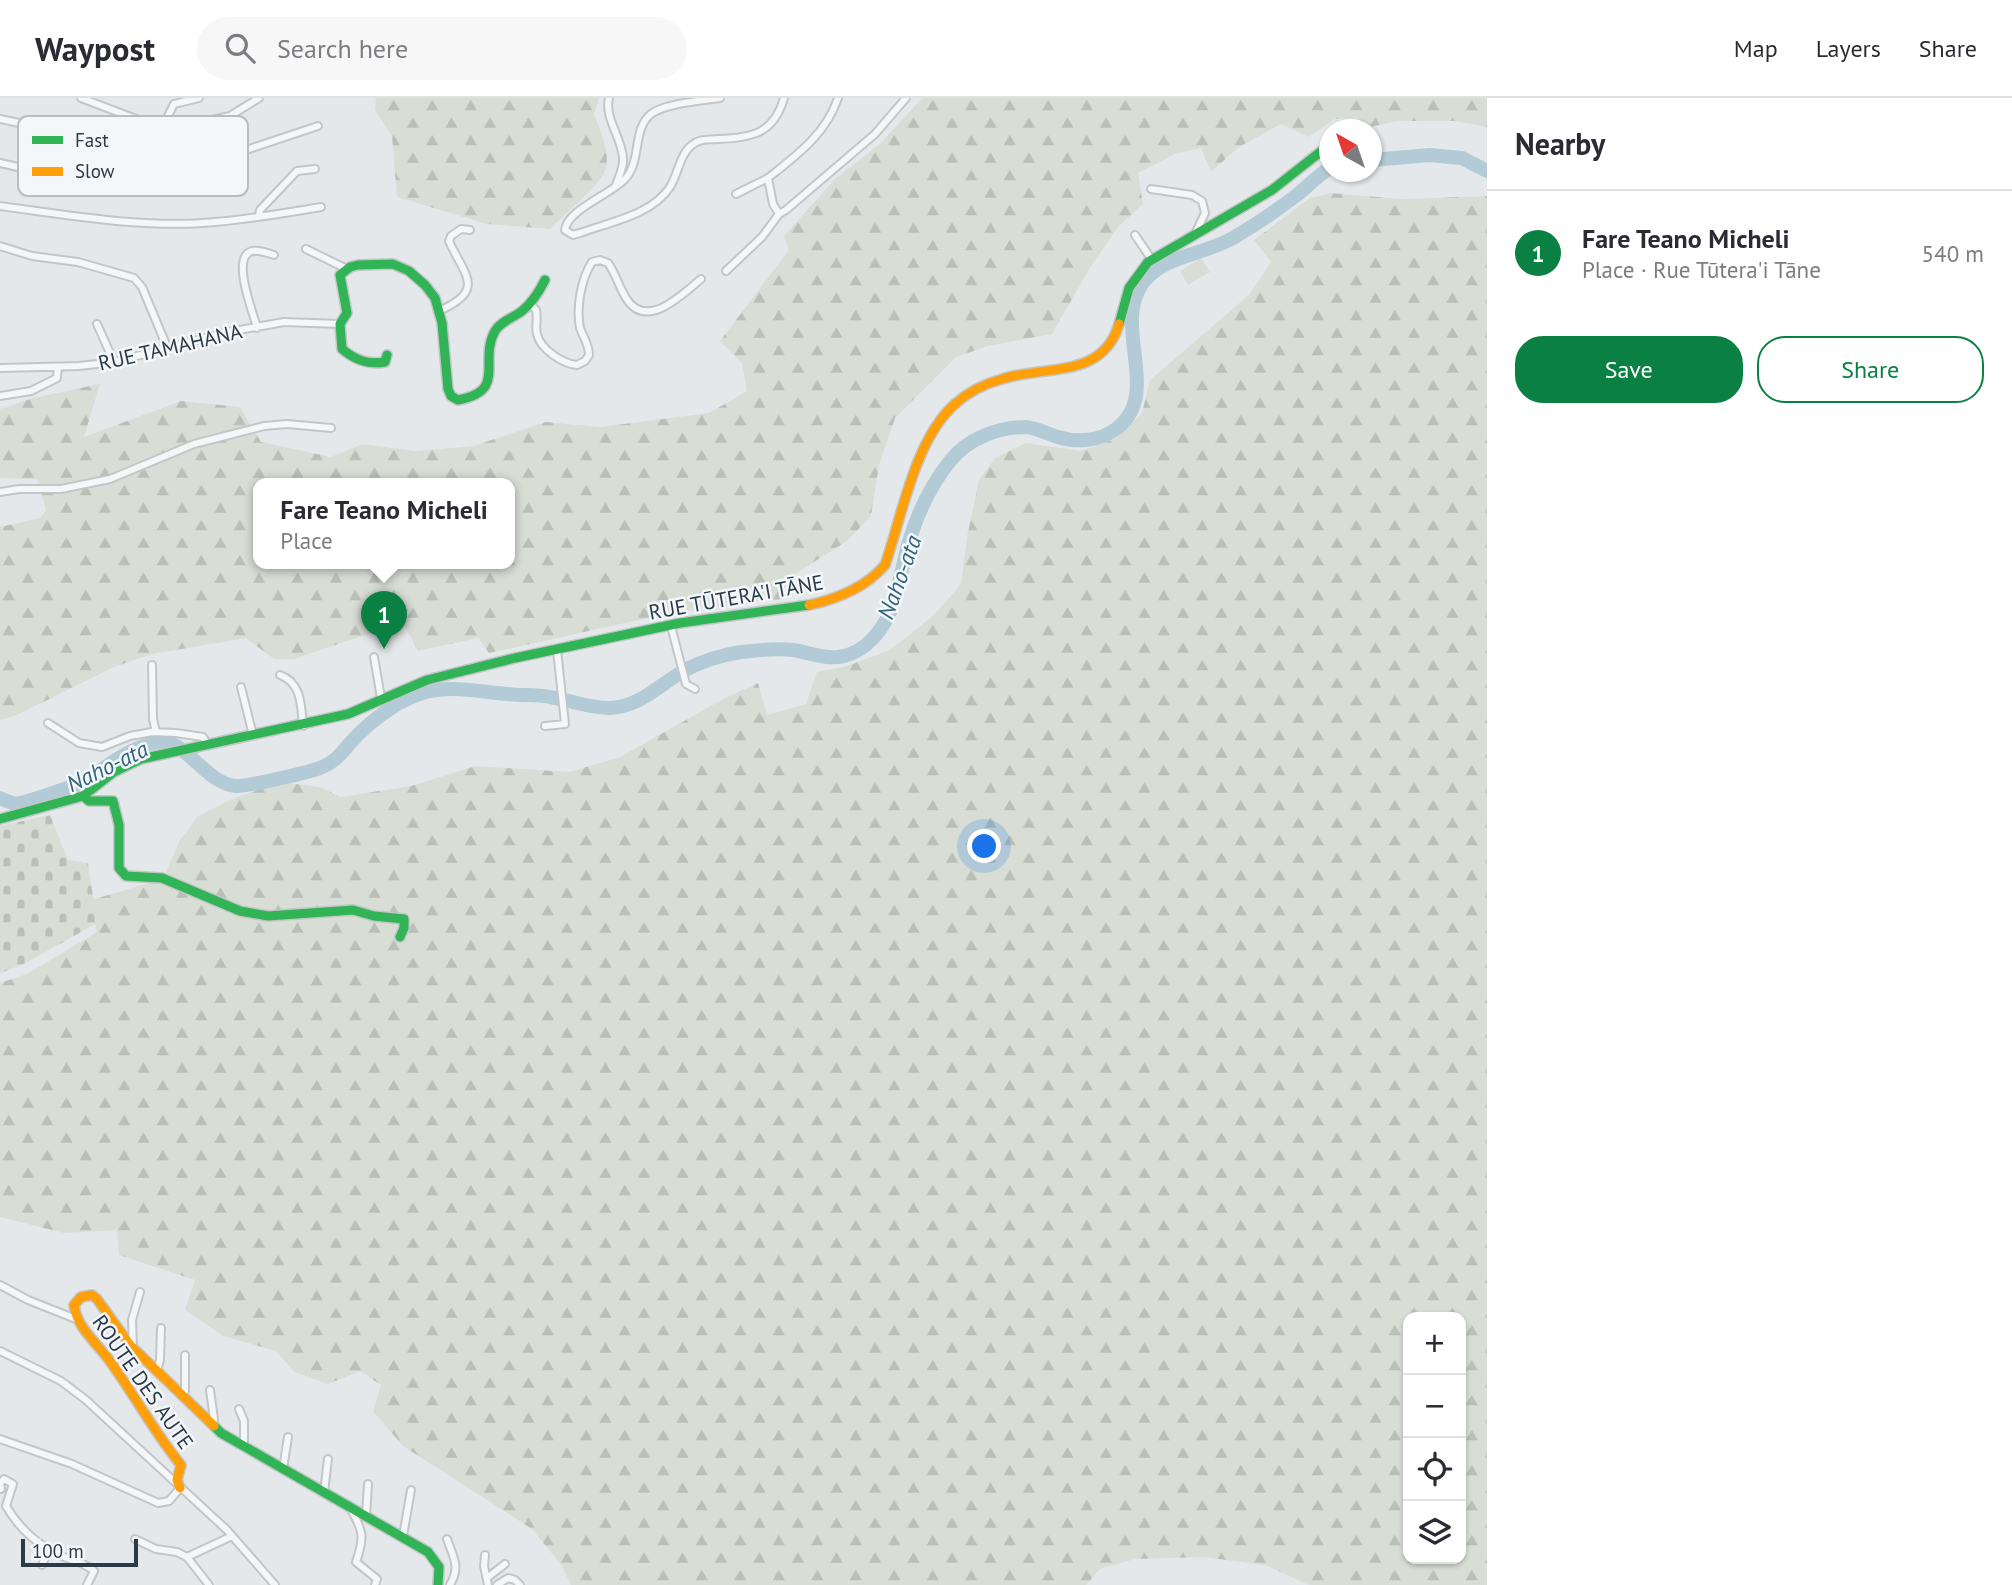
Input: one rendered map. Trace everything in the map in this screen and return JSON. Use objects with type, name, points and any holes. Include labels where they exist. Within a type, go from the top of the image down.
[{"type":"street","points":[[81,98],[128,116]]},
{"type":"street","points":[[168,116],[174,104],[199,98]]},
{"type":"street","points":[[230,116],[259,98]]},
{"type":"street","points":[[609,98],[609,113],[621,145],[623,159],[616,185]]},
{"type":"street","points":[[720,98],[665,108],[648,117],[644,122],[630,173],[623,182],[568,219],[565,230],[568,234],[580,233],[621,219],[657,202],[675,179],[685,152],[692,144],[701,140],[755,135],[772,122],[779,113],[784,98]]},
{"type":"street","points":[[736,194],[768,178],[815,138],[826,125],[838,98]]},
{"type":"street","points":[[726,271],[762,237],[779,214],[875,134],[906,98]]},
{"type":"street","points":[[0,119],[18,123]]},
{"type":"street","points":[[248,149],[318,126]]},
{"type":"street","name":"RUE TŪTERA'I TĀNE","points":[[0,820],[83,796],[114,772],[141,759],[303,726],[348,714],[427,680],[671,626],[727,615],[777,611],[818,603],[847,593],[875,577],[885,565],[924,448],[951,407],[964,394],[988,382],[1072,366],[1100,355],[1112,343],[1135,276],[1152,260],[1272,190],[1319,153]]},
{"type":"street","points":[[0,163],[18,167]]},
{"type":"street","points":[[259,215],[297,171],[315,169]]},
{"type":"street","points":[[768,178],[772,204],[779,214]]},
{"type":"street","points":[[1151,189],[1192,195],[1202,201],[1205,213],[1195,234]]},
{"type":"street","points":[[0,206],[131,222],[214,223],[321,206]]},
{"type":"street","points":[[439,311],[462,298],[467,288],[468,276],[449,241],[451,236],[461,229],[470,230]]},
{"type":"street","points":[[1135,235],[1152,260]]},
{"type":"street","points":[[0,246],[32,256],[78,262],[134,278],[142,287],[167,346]]},
{"type":"street","points":[[306,249],[347,269]]},
{"type":"street","points":[[257,328],[246,294],[243,261],[246,255],[254,251],[274,255]]},
{"type":"street","points":[[530,304],[536,310],[536,332],[541,343],[562,360],[577,366],[584,363],[589,355],[579,313],[583,283],[593,262],[600,260],[608,263],[627,301],[642,312],[654,311],[672,302],[701,279]]},
{"type":"street","points":[[387,355],[385,362],[378,364],[350,356],[341,345],[340,324],[347,313],[340,275],[347,269],[371,264],[403,266],[432,293],[439,311],[448,389],[453,398],[460,400],[475,396],[484,389],[489,375],[495,332],[530,304],[545,280]]},
{"type":"street","name":"RUE TAMAHANA","points":[[3,368],[58,368],[114,362],[228,331],[284,322],[340,324]]},
{"type":"street","points":[[97,324],[114,362]]},
{"type":"street","points":[[0,360],[3,368]]},
{"type":"street","points":[[0,396],[31,391],[57,378],[58,368]]},
{"type":"street","points":[[0,492],[61,489],[110,479],[194,444],[264,426],[287,424],[331,428]]},
{"type":"street","points":[[671,626],[685,684],[695,689]]},
{"type":"street","points":[[545,726],[565,724],[557,650]]},
{"type":"street","points":[[374,657],[381,698]]},
{"type":"street","points":[[152,665],[152,707],[156,732]]},
{"type":"street","points":[[281,675],[290,679],[299,693],[303,726]]},
{"type":"street","points":[[241,687],[253,735]]},
{"type":"street","points":[[48,723],[79,743],[102,747],[130,736],[156,732],[203,737],[208,745]]},
{"type":"street","points":[[83,796],[89,801],[113,801],[115,804],[118,816],[119,868],[126,876],[162,878],[240,911],[268,916],[353,910],[374,916],[400,917],[404,919],[400,937]]},
{"type":"street","points":[[0,1285],[28,1300],[76,1319]]},
{"type":"street","points":[[133,1348],[132,1320],[140,1292]]},
{"type":"street","name":"ROUTE DES AUTE","points":[[180,1488],[177,1480],[181,1465],[161,1440],[109,1360],[76,1319],[74,1310],[77,1300],[87,1295],[100,1302],[120,1334],[212,1426],[428,1552],[438,1561],[441,1576],[438,1585]]},
{"type":"street","points":[[157,1371],[161,1328]]},
{"type":"street","name":"ROUTE DES AUTE","points":[[0,1351],[46,1372],[75,1391],[180,1488]]},
{"type":"street","points":[[182,1396],[185,1391],[186,1355]]},
{"type":"street","points":[[210,1390],[214,1419],[212,1426]]},
{"type":"street","points":[[239,1409],[244,1421],[244,1447]]},
{"type":"street","points":[[284,1469],[288,1437]]},
{"type":"street","points":[[0,1439],[60,1460],[158,1503],[169,1500],[180,1488],[232,1536],[275,1585]]},
{"type":"street","points":[[324,1492],[328,1459]]},
{"type":"street","points":[[1,1489],[0,1483],[4,1479],[13,1484],[6,1506],[24,1532],[49,1550],[94,1570],[86,1585]]},
{"type":"street","points":[[366,1516],[368,1484]]},
{"type":"street","points":[[403,1536],[411,1490]]},
{"type":"street","points":[[349,1506],[362,1531],[363,1539],[356,1562],[377,1579],[375,1585]]},
{"type":"street","points":[[187,1557],[232,1536]]},
{"type":"street","points":[[135,1538],[156,1549],[177,1552],[187,1557],[209,1585]]},
{"type":"street","points":[[447,1539],[457,1567],[450,1585]]},
{"type":"street","points":[[42,1565],[49,1550]]},
{"type":"street","points":[[485,1555],[487,1582]]},
{"type":"street","points":[[487,1582],[505,1564]]},
{"type":"street","points":[[498,1585],[508,1578],[520,1585]]},
{"type":"green space","points":[[376,98],[599,98],[594,115],[606,148],[606,168],[590,191],[550,229],[487,224],[397,197],[392,136],[375,110]]},
{"type":"green space","points":[[922,98],[1487,98],[1487,127],[1454,121],[1397,121],[1382,124],[1382,119],[1319,119],[1319,130],[1309,137],[1281,124],[1239,147],[1211,172],[1201,148],[1175,154],[1138,173],[1143,204],[1118,227],[1091,266],[1052,334],[988,346],[956,357],[895,418],[879,465],[871,516],[847,541],[787,579],[783,599],[672,613],[489,653],[478,638],[418,651],[405,626],[374,632],[294,659],[274,659],[246,638],[152,654],[114,667],[17,715],[0,720],[0,527],[40,518],[46,510],[37,479],[0,478],[0,409],[33,398],[100,384],[84,437],[181,401],[240,407],[261,442],[331,457],[362,444],[416,451],[473,446],[546,422],[600,427],[709,413],[747,391],[742,363],[720,341],[789,250],[784,236],[835,179],[880,144]]},
{"type":"green space","points":[[1330,193],[1403,199],[1487,196],[1487,1585],[1309,1585],[1265,1565],[1203,1557],[1135,1559],[1100,1569],[1086,1585],[571,1585],[562,1566],[532,1529],[403,1446],[373,1411],[381,1385],[360,1371],[328,1384],[294,1372],[276,1351],[223,1336],[185,1310],[195,1280],[119,1255],[117,1230],[64,1233],[0,1217],[0,983],[27,974],[97,932],[91,900],[163,879],[180,840],[198,816],[230,800],[280,782],[320,787],[341,797],[411,786],[476,766],[569,772],[620,757],[725,698],[758,683],[767,715],[806,704],[817,672],[847,666],[890,650],[934,615],[961,584],[967,537],[979,480],[995,458],[1026,443],[1081,451],[1115,439],[1142,413],[1150,380],[1250,294],[1271,262],[1254,240],[1310,198]]},
{"type":"green space","points":[[1201,258],[1210,272],[1188,285],[1180,271]]},
{"type":"green space","points":[[50,815],[68,860],[88,863],[97,923],[24,964],[0,973],[0,826]]},
{"type":"waterway","name":"Naho-ata","points":[[1382,159],[1429,155],[1462,158],[1487,171]]},
{"type":"waterway","name":"Naho-ata","points":[[0,798],[16,804],[59,791],[81,782],[136,749],[157,742],[177,746],[214,777],[236,786],[291,776],[330,763],[378,718],[409,698],[430,691],[459,689],[557,698],[594,707],[620,707],[649,694],[685,670],[727,655],[780,649],[838,657],[856,651],[866,645],[884,623],[895,599],[908,545],[920,511],[936,480],[957,453],[974,441],[1005,429],[1026,427],[1065,439],[1080,440],[1103,436],[1116,429],[1129,415],[1136,398],[1132,320],[1134,301],[1142,284],[1151,274],[1172,261],[1222,244],[1241,233],[1289,201],[1319,176]]},
{"type":"traffic: fast","points":[[1119,324],[1129,288],[1148,262],[1272,190],[1319,153]]},
{"type":"traffic: fast","points":[[387,355],[385,362],[367,362],[342,349],[340,324],[347,313],[340,275],[350,267],[393,264],[409,271],[425,285],[435,298],[442,323],[448,389],[451,396],[458,400],[482,390],[489,373],[489,353],[495,331],[529,304],[545,280]]},
{"type":"traffic: fast","points":[[0,819],[83,796],[114,772],[141,759],[348,714],[427,680],[515,658],[680,623],[809,605]]},
{"type":"traffic: fast","points":[[83,796],[89,801],[113,801],[119,825],[119,868],[126,876],[162,878],[240,911],[268,916],[353,910],[374,916],[404,919],[400,937]]},
{"type":"traffic: fast","points":[[214,1426],[221,1433],[428,1552],[439,1567],[438,1585]]},
{"type":"traffic: slow","points":[[809,605],[850,591],[869,580],[885,565],[920,457],[941,419],[955,404],[971,392],[995,381],[1087,362],[1100,354],[1111,342],[1119,324]]},
{"type":"traffic: slow","points":[[180,1488],[177,1480],[181,1465],[79,1321],[74,1305],[81,1297],[92,1295],[97,1299],[130,1345],[214,1426]]},
{"type":"place","name":"Fare Teano Micheli","points":[[384,649]]}]
